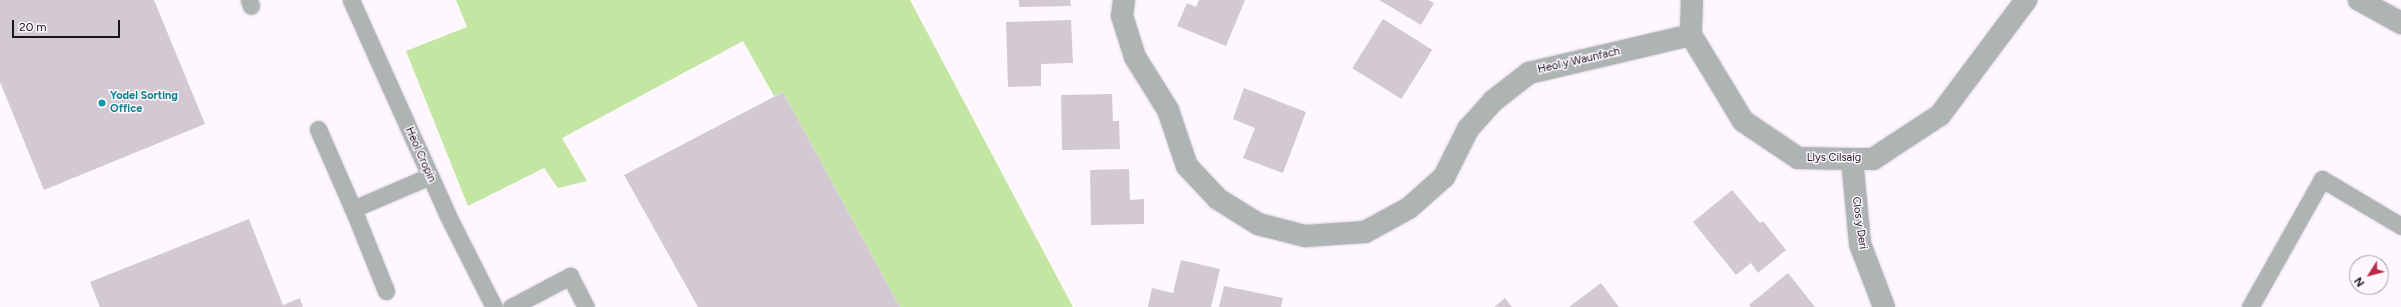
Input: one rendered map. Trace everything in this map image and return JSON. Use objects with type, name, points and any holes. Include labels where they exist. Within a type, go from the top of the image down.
[{"type":"street","name":"Heol y Waunfach","points":[[1124,0],[1122,16],[1135,57],[1168,110],[1187,166],[1218,199],[1258,224],[1305,236],[1365,232],[1409,208],[1444,177],[1468,129],[1493,101],[1529,73],[1691,35]]},
{"type":"street","points":[[1691,35],[1692,0]]},
{"type":"street","name":"Llys Cilsaig","points":[[1691,35],[1743,121],[1798,158],[1873,159],[1940,115],[2026,0]]},
{"type":"street","points":[[2359,0],[2401,23]]},
{"type":"street","name":"Clos y Deri","points":[[1852,159],[1860,244],[1884,307]]},
{"type":"lane","name":"Heol Cropin","points":[[351,0],[430,176],[494,307]]},
{"type":"lane","points":[[318,129],[353,209],[386,291]]},
{"type":"lane","points":[[353,209],[430,176]]},
{"type":"lane","points":[[2250,307],[2322,179],[2401,226]]},
{"type":"lane","points":[[511,307],[570,276],[586,307]]},
{"type":"green space","points":[[456,0],[910,0],[1073,307],[900,307],[783,92],[774,96],[743,41],[562,138],[587,181],[558,188],[544,168],[468,206],[406,51],[467,27]]},
{"type":"building","name":"Yodel Sorting Office","points":[[0,0],[154,0],[205,124],[44,190],[0,82]]},
{"type":"building","points":[[1019,0],[1070,0],[1071,6],[1019,7]]},
{"type":"building","points":[[1199,0],[1245,0],[1226,46],[1177,26],[1187,3],[1196,7]]},
{"type":"building","points":[[1379,0],[1428,0],[1434,3],[1421,25]]},
{"type":"building","points":[[1383,19],[1432,50],[1401,99],[1352,68]]},
{"type":"building","points":[[1071,20],[1073,63],[1041,64],[1041,86],[1008,87],[1006,22]]},
{"type":"building","points":[[1244,88],[1306,112],[1283,173],[1243,158],[1255,128],[1233,119]]},
{"type":"building","points":[[783,92],[900,307],[698,307],[624,175]]},
{"type":"building","points":[[1112,94],[1113,121],[1119,121],[1120,149],[1062,150],[1061,95]]},
{"type":"building","points":[[1129,169],[1130,200],[1144,199],[1144,224],[1091,225],[1090,170]]},
{"type":"building","points":[[1732,190],[1760,223],[1763,221],[1786,250],[1758,273],[1751,263],[1736,275],[1693,222]]},
{"type":"building","points":[[249,219],[283,305],[300,298],[303,307],[100,307],[90,282]]},
{"type":"building","points":[[1181,260],[1220,269],[1211,307],[1148,307],[1152,288],[1173,293]]},
{"type":"building","points":[[1788,273],[1815,307],[1751,307],[1749,305]]},
{"type":"building","points":[[1601,283],[1619,307],[1569,307]]},
{"type":"building","points":[[1224,286],[1283,298],[1281,307],[1219,307]]},
{"type":"building","points":[[1505,298],[1512,307],[1494,307]]},
{"type":"place","name":"Yodel Sorting Office","points":[[102,103]]}]
